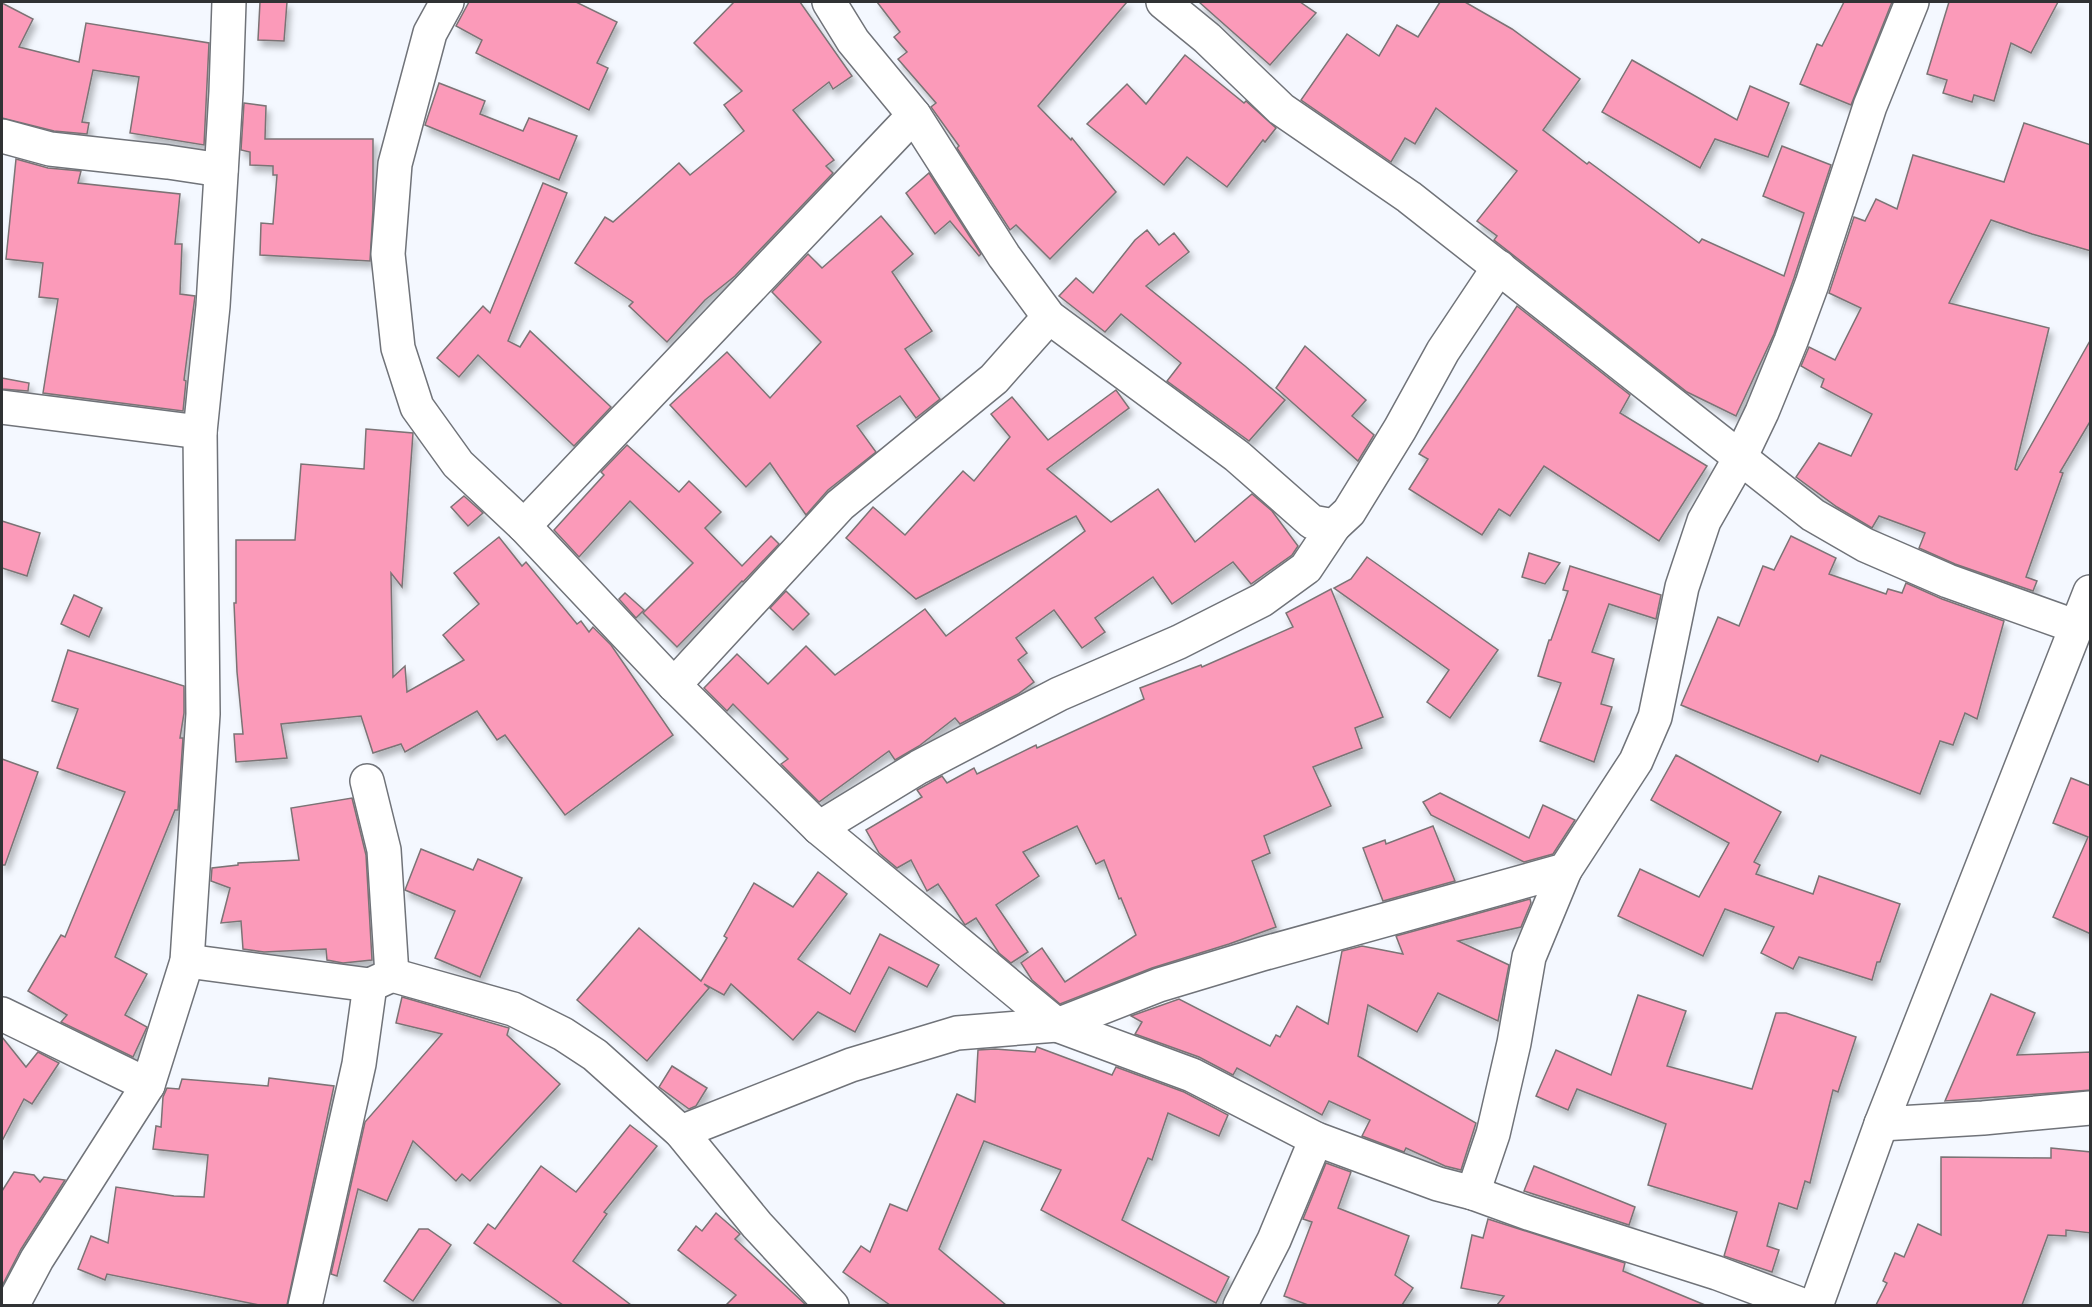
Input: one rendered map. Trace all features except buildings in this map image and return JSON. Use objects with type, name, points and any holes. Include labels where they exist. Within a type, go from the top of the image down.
[{"type":"street","points":[[12,1305],[37,1259],[148,1085],[187,961],[203,714],[200,432],[213,306],[229,2]]},
{"type":"street","points":[[447,2],[430,33],[395,164],[388,254],[398,348],[417,407],[458,464],[524,526],[674,685],[819,828],[1057,1025],[1192,1075],[1316,1139],[1437,1184],[1473,1192],[1528,1213],[1717,1273],[1806,1305]]},
{"type":"street","points":[[829,2],[853,41],[914,116],[1004,256],[1049,317],[1237,456],[1312,522],[1334,526]]},
{"type":"street","points":[[1163,2],[1207,38],[1281,109],[1409,197],[1813,515],[1865,545],[1948,581],[2077,627]]},
{"type":"street","points":[[1473,1192],[1493,1134],[1514,1043],[1529,957],[1565,870],[1636,761],[1655,717],[1682,587],[1704,521],[1740,458],[1762,412],[1802,312],[1870,106],[1912,2]]},
{"type":"street","points":[[524,526],[914,116]]},
{"type":"street","points":[[2,136],[50,149],[221,170]]},
{"type":"street","points":[[819,828],[919,767],[1059,694],[1179,642],[1262,600],[1306,568],[1334,526],[1349,512],[1400,429],[1443,351],[1498,267]]},
{"type":"street","points":[[674,685],[840,505],[994,379],[1049,317]]},
{"type":"street","points":[[2,407],[200,432]]},
{"type":"street","points":[[1816,1305],[1881,1124],[2091,592]]},
{"type":"street","points":[[305,1305],[359,1064],[381,980],[384,850],[367,781]]},
{"type":"street","points":[[681,1132],[851,1065],[957,1033],[1057,1025],[1159,985],[1565,870]]},
{"type":"street","points":[[187,961],[381,980],[513,1009],[563,1034],[595,1055],[681,1132],[757,1225],[832,1305]]},
{"type":"street","points":[[2,1014],[148,1085]]},
{"type":"street","points":[[1881,1124],[2091,1108]]},
{"type":"street","points":[[1240,1305],[1274,1240],[1316,1139]]}]
